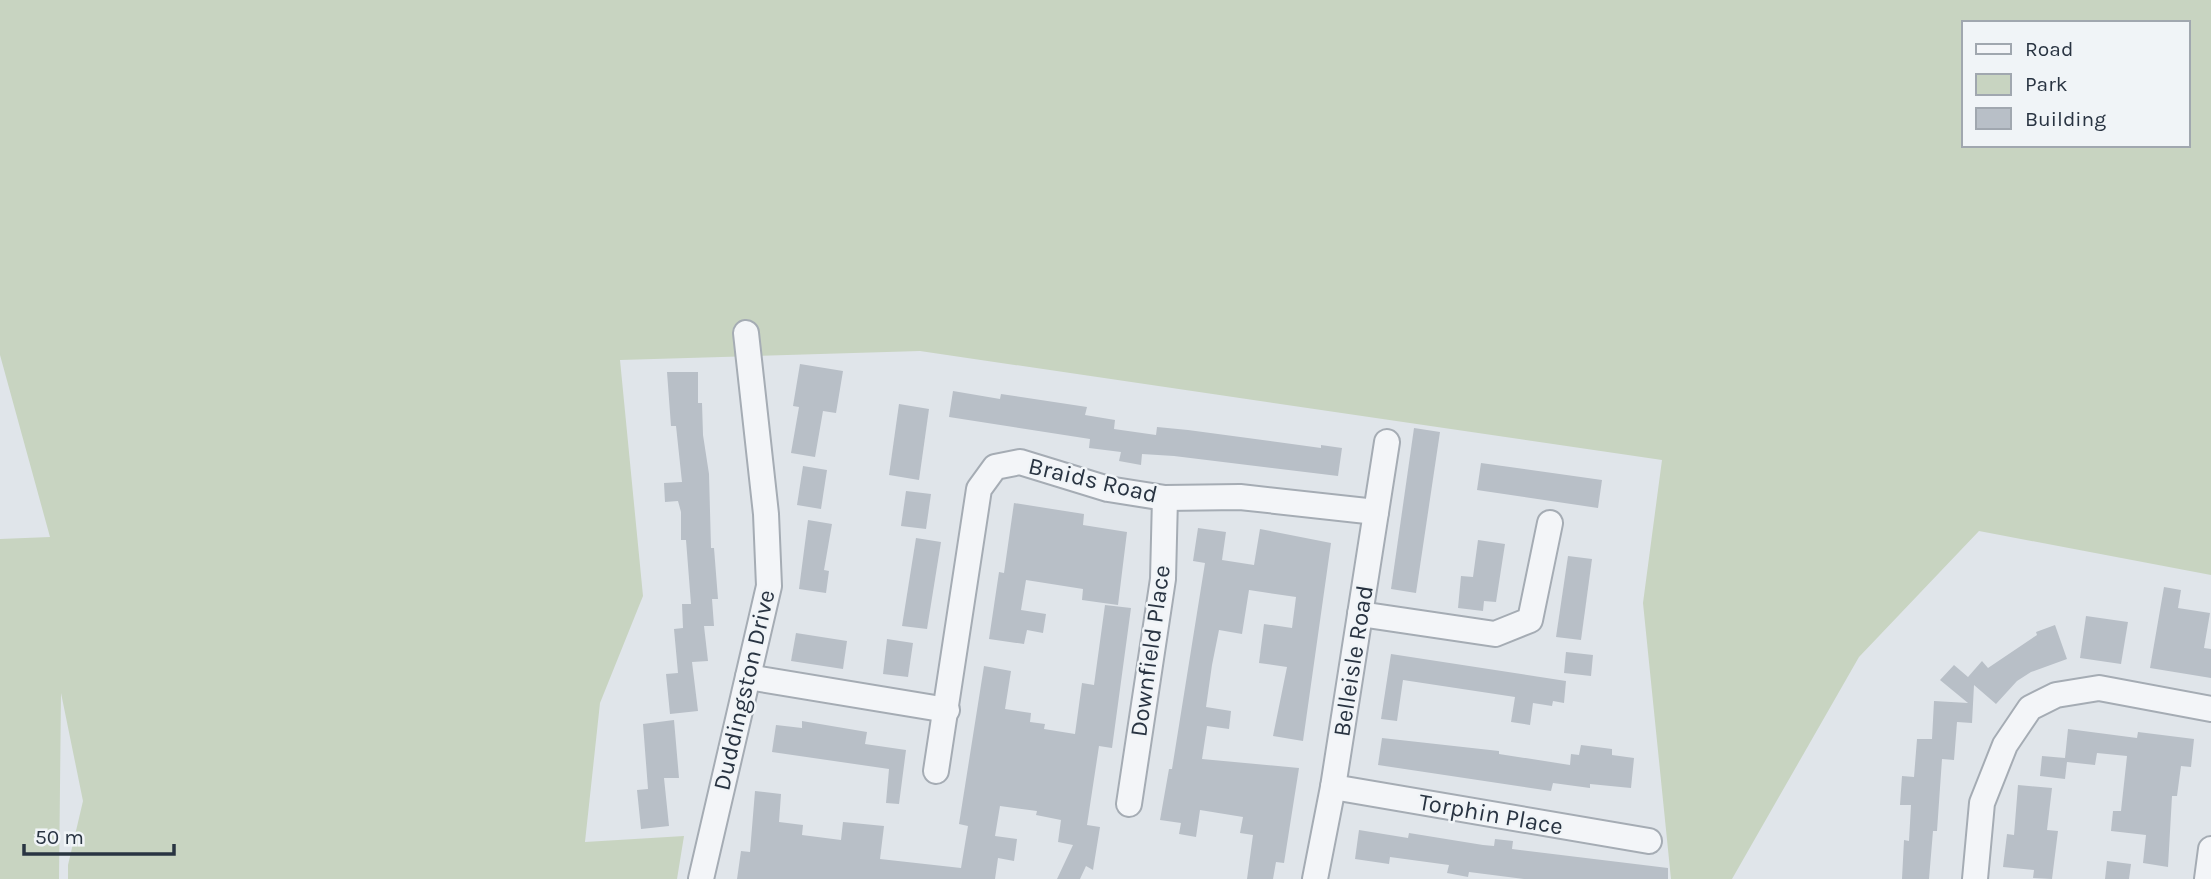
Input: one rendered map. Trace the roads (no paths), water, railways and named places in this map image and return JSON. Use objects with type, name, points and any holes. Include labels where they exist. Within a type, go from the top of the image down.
[{"type":"street","name":"Duddingston Drive","points":[[701,879],[769,586],[766,514],[746,333]]},
{"type":"street","name":"Belleisle Road","points":[[1315,879],[1333,787],[1387,442]]},
{"type":"street","name":"Braids Road","points":[[936,771],[979,489],[995,467],[1020,462],[1108,489],[1165,498],[1240,497],[1376,512]]},
{"type":"street","name":"Downfield Place","points":[[1129,804],[1163,579],[1165,498]]},
{"type":"street","points":[[1360,614],[1495,634],[1530,620],[1550,523]]},
{"type":"street","points":[[748,677],[947,710]]},
{"type":"street","points":[[1975,879],[1982,803],[2005,745],[2030,708],[2056,695],[2099,688],[2211,709]]},
{"type":"street","name":"Torphin Place","points":[[1333,787],[1649,841]]},
{"type":"street","points":[[2207,879],[2211,849]]}]
